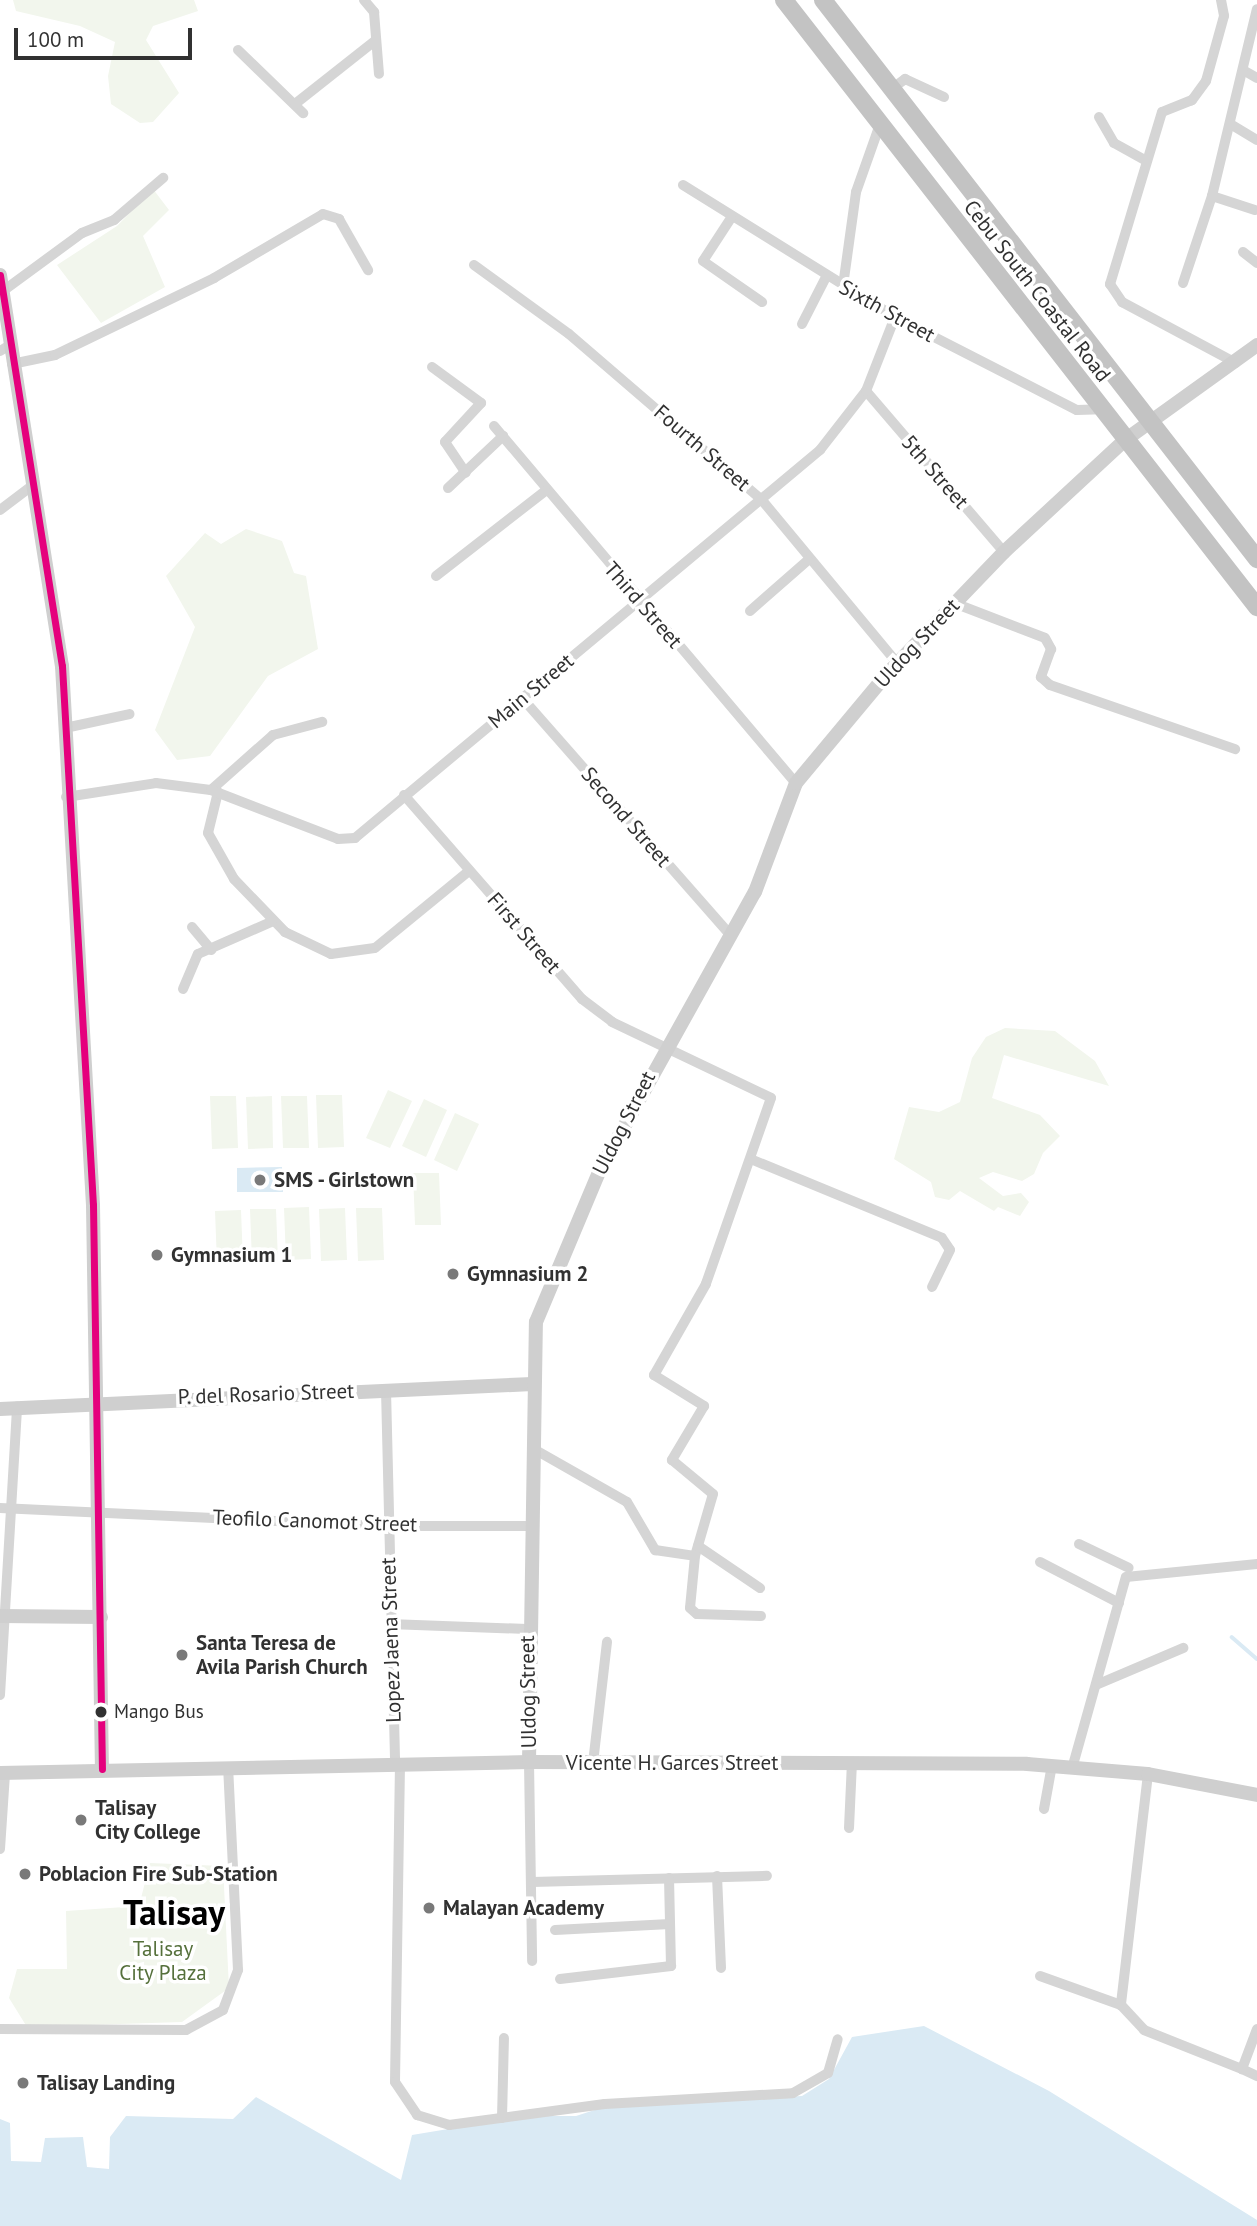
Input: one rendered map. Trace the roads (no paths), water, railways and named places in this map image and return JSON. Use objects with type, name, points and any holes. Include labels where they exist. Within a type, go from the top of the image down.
[{"type":"highway","name":"Cebu South Coastal Road","points":[[784,0],[879,127],[1257,607]]},
{"type":"highway","name":"Cebu South Coastal Road","points":[[823,0],[890,90],[1257,559]]},
{"type":"street","points":[[364,0],[374,12],[379,74]]},
{"type":"street","points":[[1221,0],[1224,16],[1206,81],[1192,100],[1162,112],[1110,284],[1112,294],[1236,363]]},
{"type":"street","points":[[1183,284],[1212,196],[1257,9]]},
{"type":"street","points":[[295,104],[376,40]]},
{"type":"street","points":[[239,50],[303,113]]},
{"type":"street","points":[[1243,70],[1257,78]]},
{"type":"street","points":[[890,90],[905,79],[944,97]]},
{"type":"street","points":[[1099,117],[1114,143],[1146,161]]},
{"type":"street","points":[[1231,125],[1257,140]]},
{"type":"street","points":[[843,286],[856,192],[879,127]]},
{"type":"street","points":[[3,291],[82,233],[114,220],[163,178]]},
{"type":"street","name":"Sixth Street","points":[[683,185],[731,218],[895,317],[1077,410],[1101,410]]},
{"type":"street","points":[[1212,196],[1255,210]]},
{"type":"street","points":[[12,364],[55,355],[214,278],[323,214],[339,219],[368,270]]},
{"type":"street","points":[[731,218],[703,261],[762,302]]},
{"type":"street","points":[[1242,252],[1257,263]]},
{"type":"street","name":"Fourth Street","points":[[474,265],[569,334],[761,499],[808,561],[897,663]]},
{"type":"street","points":[[0,275],[5,348],[12,364],[33,485],[65,728],[66,797],[84,1015],[97,1401],[102,1769]]},
{"type":"street","points":[[802,324],[826,277]]},
{"type":"street","name":"Main Street","points":[[66,797],[156,783],[215,791],[347,841],[523,699],[820,450],[866,391],[895,317]]},
{"type":"street","points":[[1149,423],[1236,363],[1257,345]]},
{"type":"street","points":[[432,367],[481,403],[444,446],[466,473]]},
{"type":"street","name":"5th Street","points":[[866,391],[1004,552]]},
{"type":"street","name":"Uldog Street","points":[[532,1961],[527,1629],[532,1525],[532,1384],[536,1322],[552,1274],[663,1049],[755,892],[796,783],[897,663],[1004,552],[1125,440],[1149,423]]},
{"type":"street","name":"Third Street","points":[[494,426],[545,491],[796,783]]},
{"type":"street","points":[[448,488],[503,436]]},
{"type":"street","points":[[0,510],[33,485]]},
{"type":"street","points":[[436,576],[545,491]]},
{"type":"street","points":[[750,611],[808,561]]},
{"type":"street","points":[[954,604],[1045,638],[1051,649],[1041,677],[1050,685],[1235,749]]},
{"type":"street","name":"Second Street","points":[[523,699],[730,935]]},
{"type":"street","points":[[65,728],[130,714]]},
{"type":"street","points":[[322,722],[273,736],[215,791],[209,838],[271,922],[302,944],[331,954],[361,953],[469,871]]},
{"type":"street","name":"First Street","points":[[404,795],[582,999],[663,1049],[767,1093],[771,1103],[753,1160],[706,1284],[654,1376],[704,1406],[673,1460],[712,1490],[696,1551]]},
{"type":"street","points":[[183,989],[192,959],[271,922]]},
{"type":"street","points":[[192,927],[211,950]]},
{"type":"street","points":[[753,1160],[942,1238],[950,1250],[932,1287]]},
{"type":"street","name":"P. del Rosario Street","points":[[0,1409],[97,1401],[532,1384]]},
{"type":"street","name":"Lopez Jaena Street","points":[[386,1390],[389,1624],[398,1764],[397,2093],[428,2120],[449,2125],[807,2090],[828,2073],[838,2039]]},
{"type":"street","points":[[0,1695],[5,1508],[17,1408]]},
{"type":"street","points":[[532,1448],[627,1502],[656,1550],[696,1551],[760,1588]]},
{"type":"street","name":"Teofilo Canomot Street","points":[[5,1508],[387,1526],[532,1525]]},
{"type":"street","points":[[1079,1545],[1129,1569]]},
{"type":"street","points":[[696,1551],[693,1612],[761,1616]]},
{"type":"street","points":[[1040,1562],[1119,1602]]},
{"type":"street","points":[[1073,1765],[1126,1577],[1257,1564]]},
{"type":"street","points":[[4,1616],[101,1618]]},
{"type":"street","points":[[389,1624],[527,1629]]},
{"type":"street","points":[[593,1763],[607,1642]]},
{"type":"street","points":[[1096,1685],[1183,1648]]},
{"type":"street","name":"Vicente H. Garces Street","points":[[3,1773],[529,1762],[1073,1765],[1148,1774],[1257,1795]]},
{"type":"street","points":[[849,1828],[852,1763]]},
{"type":"street","points":[[1044,1809],[1052,1765]]},
{"type":"street","points":[[0,2029],[186,2030],[223,2010],[238,1970],[228,1768]]},
{"type":"street","points":[[0,1849],[3,1773]]},
{"type":"street","points":[[1121,2005],[1148,1774]]},
{"type":"street","points":[[717,1876],[721,1968]]},
{"type":"street","points":[[532,1882],[767,1876]]},
{"type":"street","points":[[560,1979],[671,1966],[669,1878]]},
{"type":"street","points":[[555,1930],[670,1924]]},
{"type":"street","points":[[1040,1976],[1121,2005],[1144,2030],[1257,2076]]},
{"type":"street","points":[[1242,2069],[1257,2029]]},
{"type":"street","points":[[502,2118],[504,2038]]},
{"type":"waterway","points":[[1232,1637],[1257,1659]]},
{"type":"place","name":"SMS - Girlstown","points":[[260,1180]]},
{"type":"place","name":"Gymnasium 1","points":[[157,1255]]},
{"type":"place","name":"Gymnasium 2","points":[[453,1274]]},
{"type":"place","name":"Santa Teresa de Avila Parish Church","points":[[182,1655]]},
{"type":"place","name":"Mango Bus","points":[[101,1712]]},
{"type":"place","name":"Talisay City College","points":[[81,1820]]},
{"type":"place","name":"Poblacion Fire Sub-Station","points":[[25,1874]]},
{"type":"place","name":"Malayan Academy","points":[[429,1908]]},
{"type":"place","name":"Talisay Landing","points":[[23,2083]]},
{"type":"district","name":"Talisay","points":[[174,1912]]},
{"type":"park label","name":"Talisay City Plaza","points":[[163,1961]]}]
